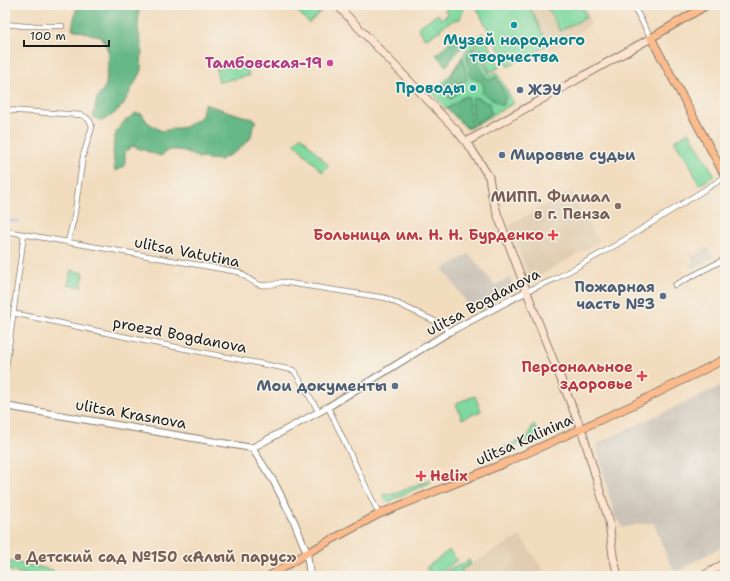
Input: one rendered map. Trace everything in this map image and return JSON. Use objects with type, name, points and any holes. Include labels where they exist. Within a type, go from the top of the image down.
[{"type":"main road","points":[[337,5],[466,142],[489,177],[492,196],[544,337],[581,429],[609,521],[613,556],[618,576]]},
{"type":"main road","points":[[466,142],[707,5]]},
{"type":"main road","points":[[651,38],[725,176]]},
{"type":"main road","name":"ulitsa Kalinina","points":[[269,576],[307,553],[379,514],[468,479],[581,429],[725,359]]},
{"type":"main road","points":[[704,576],[725,563]]},
{"type":"street","points":[[633,5],[651,38]]},
{"type":"street","points":[[5,24],[26,26],[62,26]]},
{"type":"street","points":[[5,110],[81,115],[89,119],[92,127],[83,156],[74,218],[68,241]]},
{"type":"street","name":"ulitsa Bogdanova","points":[[252,448],[328,407],[449,332],[527,291],[555,279],[616,245],[725,176]]},
{"type":"street","name":"ulitsa Vatutina","points":[[5,231],[239,272],[255,284],[269,286],[282,282],[386,298],[442,324],[449,332]]},
{"type":"street","points":[[5,375],[24,234]]},
{"type":"street","points":[[675,285],[725,259]]},
{"type":"street","name":"proezd Bogdanova","points":[[13,313],[293,370],[319,412]]},
{"type":"street","name":"ulitsa Krasnova","points":[[5,406],[252,448]]},
{"type":"street","points":[[328,407],[379,514]]},
{"type":"street","points":[[252,448],[274,482],[294,521],[307,553],[310,576]]},
{"type":"shaded area","points":[[529,5],[584,5],[591,23],[567,41],[550,50]]},
{"type":"shaded area","points":[[572,190],[576,203],[599,242],[530,281],[509,225]]},
{"type":"shaded area","points":[[708,248],[713,258],[693,269],[690,264],[694,262],[691,257]]},
{"type":"shaded area","points":[[469,254],[495,285],[510,278],[514,286],[471,309],[443,269]]},
{"type":"shaded area","points":[[725,384],[725,545],[675,573],[665,553],[654,523],[639,524],[622,528],[620,521],[616,521],[596,444]]},
{"type":"shaded area","points":[[520,536],[548,576],[466,576],[462,569]]},
{"type":"green space","points":[[81,5],[139,5],[138,29],[142,48],[141,71],[123,105],[114,114],[102,121],[93,117],[97,99],[106,85],[109,53],[102,37],[72,29],[76,10]]},
{"type":"green space","points":[[299,5],[316,5],[322,11],[309,23],[295,9]]},
{"type":"green space","points":[[453,5],[465,5],[460,19],[454,20],[440,28],[441,30],[425,39],[418,27],[438,14],[441,19],[448,15],[445,10]]},
{"type":"green space","points":[[475,5],[529,5],[548,45],[508,67]]},
{"type":"green space","points":[[546,5],[551,5],[552,7],[555,5],[582,5],[587,17],[560,31]]},
{"type":"green space","points":[[483,33],[500,67],[490,72],[473,38]]},
{"type":"green space","points":[[461,35],[461,48],[446,66],[436,55],[455,36]]},
{"type":"green space","points":[[472,41],[490,75],[496,72],[514,103],[468,129],[436,98],[434,93],[435,90],[451,74]]},
{"type":"green space","points":[[472,48],[486,78],[489,80],[496,77],[506,96],[503,106],[482,93],[484,86],[481,81],[471,78],[467,56]]},
{"type":"green space","points":[[463,57],[467,80],[461,82],[461,84],[450,77]]},
{"type":"green space","points":[[246,63],[249,76],[219,82],[216,69]]},
{"type":"green space","points":[[449,79],[461,87],[461,89],[451,99],[441,88]]},
{"type":"green space","points":[[465,96],[468,97],[472,126],[467,127],[448,108]]},
{"type":"green space","points":[[475,97],[490,104],[489,108],[492,113],[474,124],[472,99]]},
{"type":"green space","points":[[204,104],[256,120],[250,139],[237,151],[220,160],[199,158],[180,150],[168,150],[161,156],[132,146],[125,152],[125,166],[115,171],[113,154],[114,141],[118,129],[126,120],[136,113],[142,114],[147,122],[161,131],[185,127],[202,116]]},
{"type":"green space","points":[[689,132],[715,176],[699,185],[689,162],[674,141]]},
{"type":"green space","points":[[301,136],[329,166],[322,172],[294,143]]},
{"type":"green space","points":[[71,270],[84,273],[81,287],[68,285]]},
{"type":"green space","points":[[475,396],[481,411],[462,419],[456,403]]},
{"type":"green space","points":[[534,424],[538,433],[536,437],[494,455],[493,452],[529,436]]},
{"type":"green space","points":[[430,479],[431,482],[390,501],[386,501],[383,497],[384,494],[395,494]]},
{"type":"green space","points":[[449,550],[457,560],[437,576],[433,576],[426,568]]},
{"type":"green space","points":[[469,560],[471,564],[461,569],[466,576],[439,576],[453,567],[454,568]]},
{"type":"green space","points":[[9,561],[53,570],[52,576],[33,576],[7,570]]},
{"type":"waterway","points":[[5,220],[19,222]]},
{"type":"place","name":"Музей народного творчества","points":[[514,25]]},
{"type":"place","name":"Тамбовская-19","points":[[330,63]]},
{"type":"place","name":"Проводы","points":[[473,88]]},
{"type":"place","name":"ЖЭУ","points":[[520,90]]},
{"type":"place","name":"Мировые судьи","points":[[502,155]]},
{"type":"place","name":"МИПП. Филиал в г. Пенза","points":[[618,206]]},
{"type":"place","name":"Больница им. Н. Н. Бурденко","points":[[553,235]]},
{"type":"place","name":"Пожарная часть №3","points":[[663,296]]},
{"type":"place","name":"Персональное здоровье","points":[[642,376]]},
{"type":"place","name":"Мои документы","points":[[395,386]]},
{"type":"place","name":"Helix","points":[[421,476]]},
{"type":"place","name":"Детский сад №150 «Алый парус»","points":[[18,557]]}]
